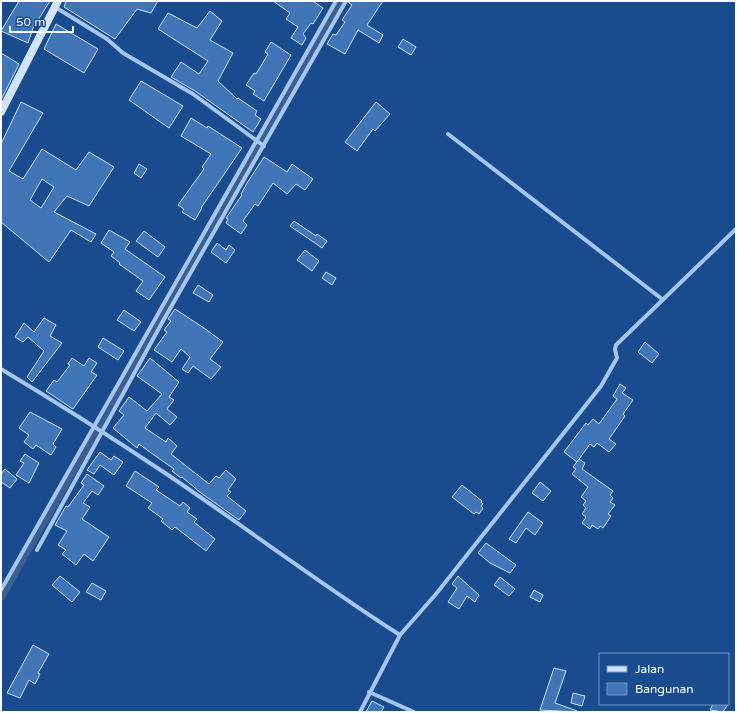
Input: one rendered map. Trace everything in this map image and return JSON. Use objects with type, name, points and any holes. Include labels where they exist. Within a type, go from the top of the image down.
[{"type":"street","points":[[1,590],[336,1]]},
{"type":"street","points":[[37,550],[103,433],[163,321],[346,1]]},
{"type":"street","points":[[1,112],[57,4],[123,53],[193,94],[263,145]]},
{"type":"street","points":[[448,134],[662,299]]},
{"type":"street","points":[[360,712],[400,635],[436,594],[601,386],[617,358],[615,349],[616,345],[736,229]]},
{"type":"street","points":[[1,369],[72,412],[164,472],[336,594],[400,635]]},
{"type":"street","points":[[370,692],[414,712]]},
{"type":"building","points":[[19,1],[50,1],[33,28],[28,43],[1,31]]},
{"type":"building","points":[[66,1],[158,1],[151,13],[137,9],[115,39],[64,7]]},
{"type":"building","points":[[273,1],[313,1],[323,8],[313,24],[311,23],[303,34],[306,38],[302,45],[291,38],[298,27],[286,19],[290,13]]},
{"type":"building","points":[[349,1],[383,1],[367,25],[383,35],[379,43],[358,30],[345,54],[327,44],[333,34],[336,35],[345,22],[342,20],[352,5]]},
{"type":"building","points":[[210,11],[222,21],[210,40],[233,53],[218,81],[237,99],[238,98],[257,111],[255,115],[261,119],[253,132],[195,91],[171,77],[181,62],[199,74],[208,61],[158,29],[168,13],[197,28]]},
{"type":"building","points":[[56,24],[98,49],[84,73],[44,49]]},
{"type":"building","points":[[403,39],[416,47],[411,55],[398,47]]},
{"type":"building","points":[[271,42],[291,55],[264,101],[253,94],[255,91],[246,85],[254,73],[256,74],[268,54],[265,52]]},
{"type":"building","points":[[1,53],[19,64],[1,100]]},
{"type":"building","points":[[141,81],[183,106],[169,128],[129,100]]},
{"type":"building","points":[[21,102],[43,113],[9,171],[23,179],[42,149],[76,170],[89,152],[114,167],[89,206],[67,196],[54,212],[96,234],[91,242],[71,230],[49,262],[1,222],[1,144]],"holes":[[[42,179],[54,187],[41,208],[30,200]]]},
{"type":"building","points":[[376,102],[390,114],[375,131],[373,129],[357,151],[345,142]]},
{"type":"building","points":[[191,118],[207,128],[208,126],[242,148],[201,208],[195,220],[182,212],[184,209],[178,205],[204,169],[202,167],[211,154],[181,136]]},
{"type":"building","points":[[264,157],[287,172],[292,164],[313,179],[305,190],[296,184],[287,194],[273,183],[258,206],[255,204],[243,221],[247,225],[241,234],[226,223],[228,219],[226,218],[242,195],[241,194],[247,183]]},
{"type":"building","points":[[139,164],[147,169],[141,178],[134,173]]},
{"type":"building","points":[[294,221],[316,236],[317,234],[327,241],[322,248],[290,226]]},
{"type":"building","points":[[109,230],[130,242],[125,249],[165,277],[149,300],[136,291],[143,281],[119,264],[120,263],[111,256],[114,252],[101,243]]},
{"type":"building","points":[[144,231],[165,247],[158,257],[136,241]]},
{"type":"building","points":[[217,243],[226,250],[229,245],[235,250],[226,263],[211,252]]},
{"type":"building","points":[[305,250],[319,261],[312,271],[297,260]]},
{"type":"building","points":[[326,272],[336,278],[332,285],[322,278]]},
{"type":"building","points":[[198,285],[213,295],[209,302],[193,293]]},
{"type":"building","points":[[175,309],[223,342],[210,359],[221,367],[211,379],[193,366],[188,373],[182,369],[190,357],[181,349],[172,362],[154,350],[167,332],[164,330],[171,321],[168,319]]},
{"type":"building","points":[[124,310],[141,322],[134,331],[117,320]]},
{"type":"building","points":[[44,318],[56,325],[50,336],[62,343],[32,382],[27,377],[44,351],[28,337],[23,342],[15,337],[24,323],[34,332]]},
{"type":"building","points":[[103,338],[124,351],[118,360],[98,347]]},
{"type":"building","points":[[645,342],[659,354],[652,363],[638,352]]},
{"type":"building","points":[[72,358],[84,366],[89,358],[97,363],[91,372],[97,375],[73,409],[46,391],[54,380],[57,382],[70,365],[68,364]]},
{"type":"building","points":[[150,358],[179,382],[169,397],[174,400],[167,409],[177,417],[170,425],[156,413],[145,428],[166,442],[168,438],[177,446],[171,454],[209,484],[216,476],[219,478],[226,470],[236,479],[228,490],[231,492],[227,496],[246,511],[239,520],[172,471],[174,469],[139,444],[137,448],[113,428],[124,415],[119,411],[129,397],[147,411],[162,394],[137,376]]},
{"type":"building","points":[[620,384],[626,388],[622,393],[633,400],[623,414],[625,416],[609,439],[616,444],[609,452],[597,443],[594,447],[590,444],[577,462],[564,452],[586,423],[588,425],[593,419],[599,424],[617,399],[613,396]]},
{"type":"building","points":[[30,412],[62,429],[53,444],[56,447],[51,455],[36,445],[33,449],[24,442],[29,435],[19,428]]},
{"type":"building","points":[[100,452],[111,460],[114,456],[123,462],[114,475],[100,465],[94,474],[87,470]]},
{"type":"building","points":[[25,454],[39,463],[29,483],[16,475],[24,463],[20,461]]},
{"type":"building","points":[[579,459],[585,463],[582,469],[613,491],[610,495],[613,498],[610,502],[615,505],[608,514],[611,516],[603,528],[600,526],[598,529],[592,525],[590,529],[582,523],[586,517],[582,514],[586,508],[583,505],[586,501],[581,497],[588,487],[572,474],[576,469],[573,467]]},
{"type":"building","points":[[5,469],[17,479],[10,488],[1,482],[1,474]]},
{"type":"building","points":[[135,471],[159,487],[156,490],[180,506],[183,502],[190,508],[187,512],[197,519],[194,522],[215,539],[206,551],[175,527],[172,530],[161,521],[163,519],[148,508],[152,503],[126,486]]},
{"type":"building","points":[[87,474],[104,486],[98,495],[92,491],[83,503],[90,507],[82,519],[109,537],[93,561],[84,554],[76,565],[62,554],[66,550],[58,545],[67,531],[55,525],[66,506],[68,507],[84,485],[81,483]]},
{"type":"building","points":[[540,482],[551,491],[543,501],[532,493]]},
{"type":"building","points":[[462,485],[482,501],[481,502],[483,504],[481,506],[483,508],[479,514],[476,512],[474,514],[452,497]]},
{"type":"building","points":[[528,512],[543,523],[535,535],[526,528],[516,543],[509,539]]},
{"type":"building","points":[[486,543],[516,565],[510,573],[490,563],[478,553]]},
{"type":"building","points":[[60,576],[80,592],[72,602],[52,585]]},
{"type":"building","points":[[458,576],[479,595],[475,602],[467,596],[459,609],[448,602],[457,588],[452,584]]},
{"type":"building","points":[[500,577],[515,589],[509,596],[494,585]]},
{"type":"building","points":[[92,583],[106,591],[101,600],[86,592]]},
{"type":"building","points":[[534,590],[543,595],[540,602],[530,597]]},
{"type":"building","points":[[33,645],[49,654],[38,673],[40,674],[35,684],[29,680],[20,698],[7,693]]},
{"type":"building","points":[[554,668],[566,671],[555,703],[577,712],[540,710]]},
{"type":"building","points":[[573,693],[585,696],[582,706],[571,703]]},
{"type":"building","points":[[372,701],[384,707],[381,712],[366,712]]},
{"type":"building","points":[[712,705],[727,705],[723,712],[710,710]]},
{"type":"waterway","points":[[1,596],[340,1]]}]
